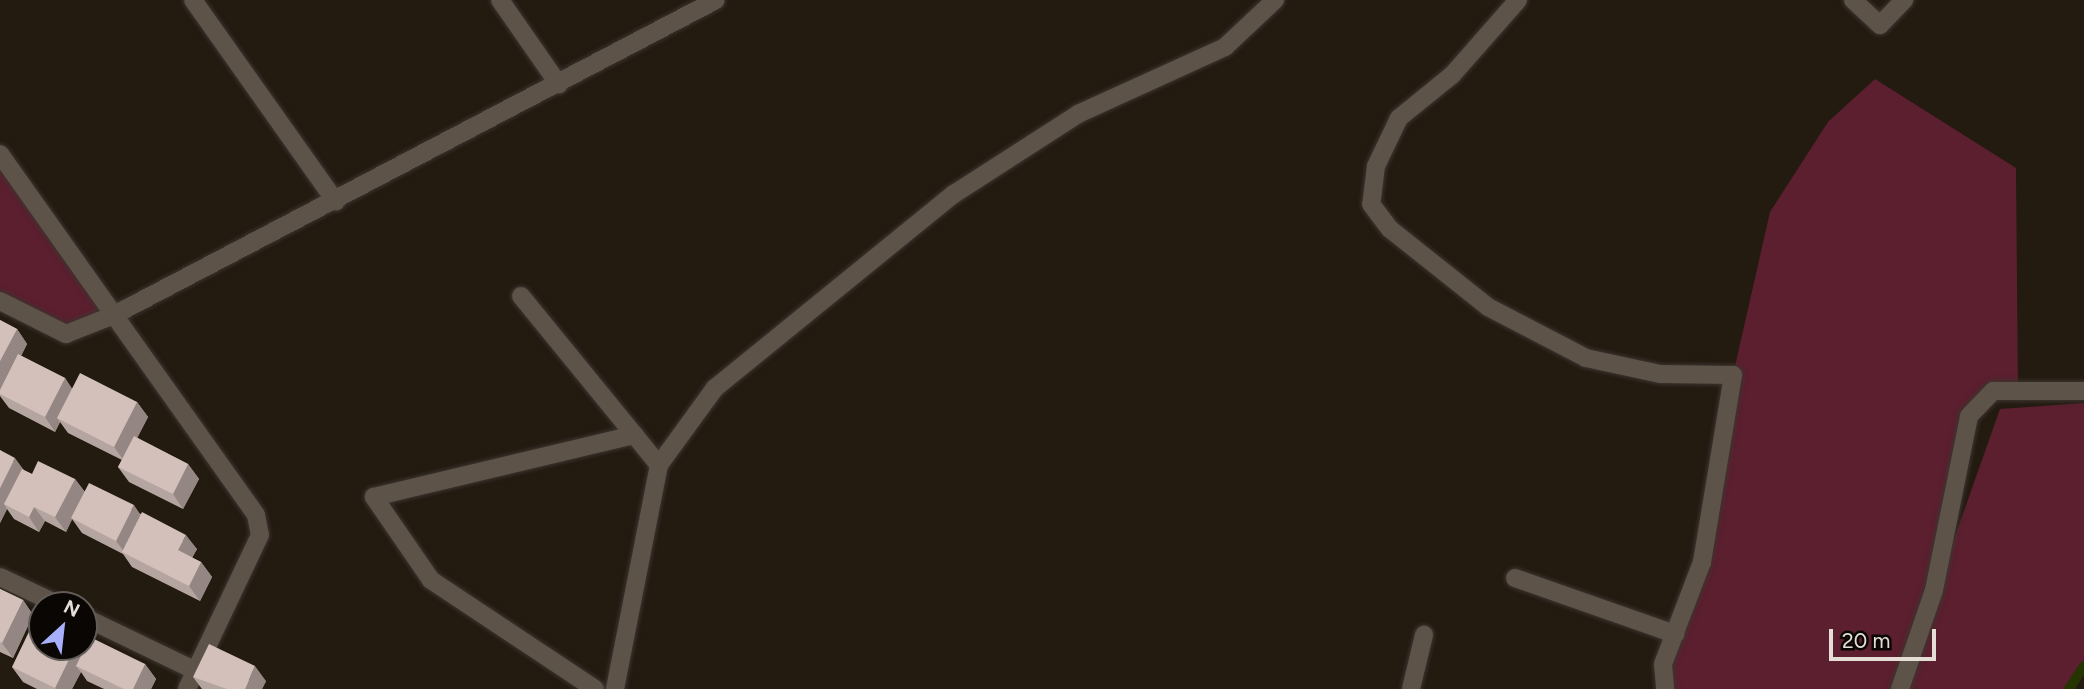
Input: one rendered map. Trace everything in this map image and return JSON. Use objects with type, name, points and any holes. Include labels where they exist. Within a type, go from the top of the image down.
[{"type":"street","points":[[193,0],[336,202]]},
{"type":"street","points":[[500,0],[559,85]]},
{"type":"street","points":[[0,301],[66,334],[114,316],[559,85],[716,0]]},
{"type":"street","points":[[615,689],[659,465],[715,388],[954,194],[1078,114],[1226,47],[1275,0]]},
{"type":"street","points":[[1518,0],[1452,75],[1399,118],[1376,166],[1371,204],[1390,229],[1488,307],[1586,358],[1660,374],[1733,375],[1702,562],[1663,664],[1665,689]]},
{"type":"street","points":[[1853,0],[1880,25],[1904,0]]},
{"type":"street","points":[[0,154],[256,514],[260,535],[187,689]]},
{"type":"street","points":[[521,296],[659,465]]},
{"type":"street","points":[[1900,689],[1934,590],[1969,416],[1993,391],[2084,391]]},
{"type":"street","points":[[595,689],[431,580],[374,497],[635,435]]},
{"type":"street","points":[[0,577],[30,591]]},
{"type":"street","points":[[1515,578],[1675,634]]},
{"type":"street","points":[[98,624],[196,671]]},
{"type":"street","points":[[1411,689],[1424,635]]},
{"type":"shaded area","points":[[1875,79],[2016,168],[2018,391],[1993,391],[1969,416],[1900,689],[1665,689],[1663,664],[1702,562],[1733,375],[1770,212],[1828,122]]},
{"type":"shaded area","points":[[0,154],[114,315],[66,334],[0,301]]},
{"type":"shaded area","points":[[2084,403],[2084,666],[2069,689],[1901,689],[2000,409]]},
{"type":"building","points":[[0,320],[17,329],[0,361]]},
{"type":"building","points":[[18,354],[65,378],[45,417],[0,394]]},
{"type":"building","points":[[80,373],[137,402],[114,447],[57,418]]},
{"type":"building","points":[[134,436],[188,464],[173,494],[118,467]]},
{"type":"building","points":[[0,450],[15,458],[0,488]]},
{"type":"building","points":[[38,461],[75,479],[55,517],[34,507],[29,517],[4,504],[22,469],[32,474]]},
{"type":"building","points":[[89,483],[134,505],[116,541],[71,518]]},
{"type":"building","points":[[142,512],[186,535],[178,550],[201,562],[189,586],[122,552]]},
{"type":"building","points":[[0,589],[23,600],[2,643],[0,642]]},
{"type":"building","points":[[28,634],[28,661],[68,661],[55,688],[12,667]]},
{"type":"building","points":[[98,641],[145,664],[133,689],[124,689],[76,666],[78,661],[98,661]]},
{"type":"building","points":[[209,644],[255,666],[245,689],[227,689],[193,677]]},
{"type":"waterway","points":[[2069,689],[2084,666]]}]
